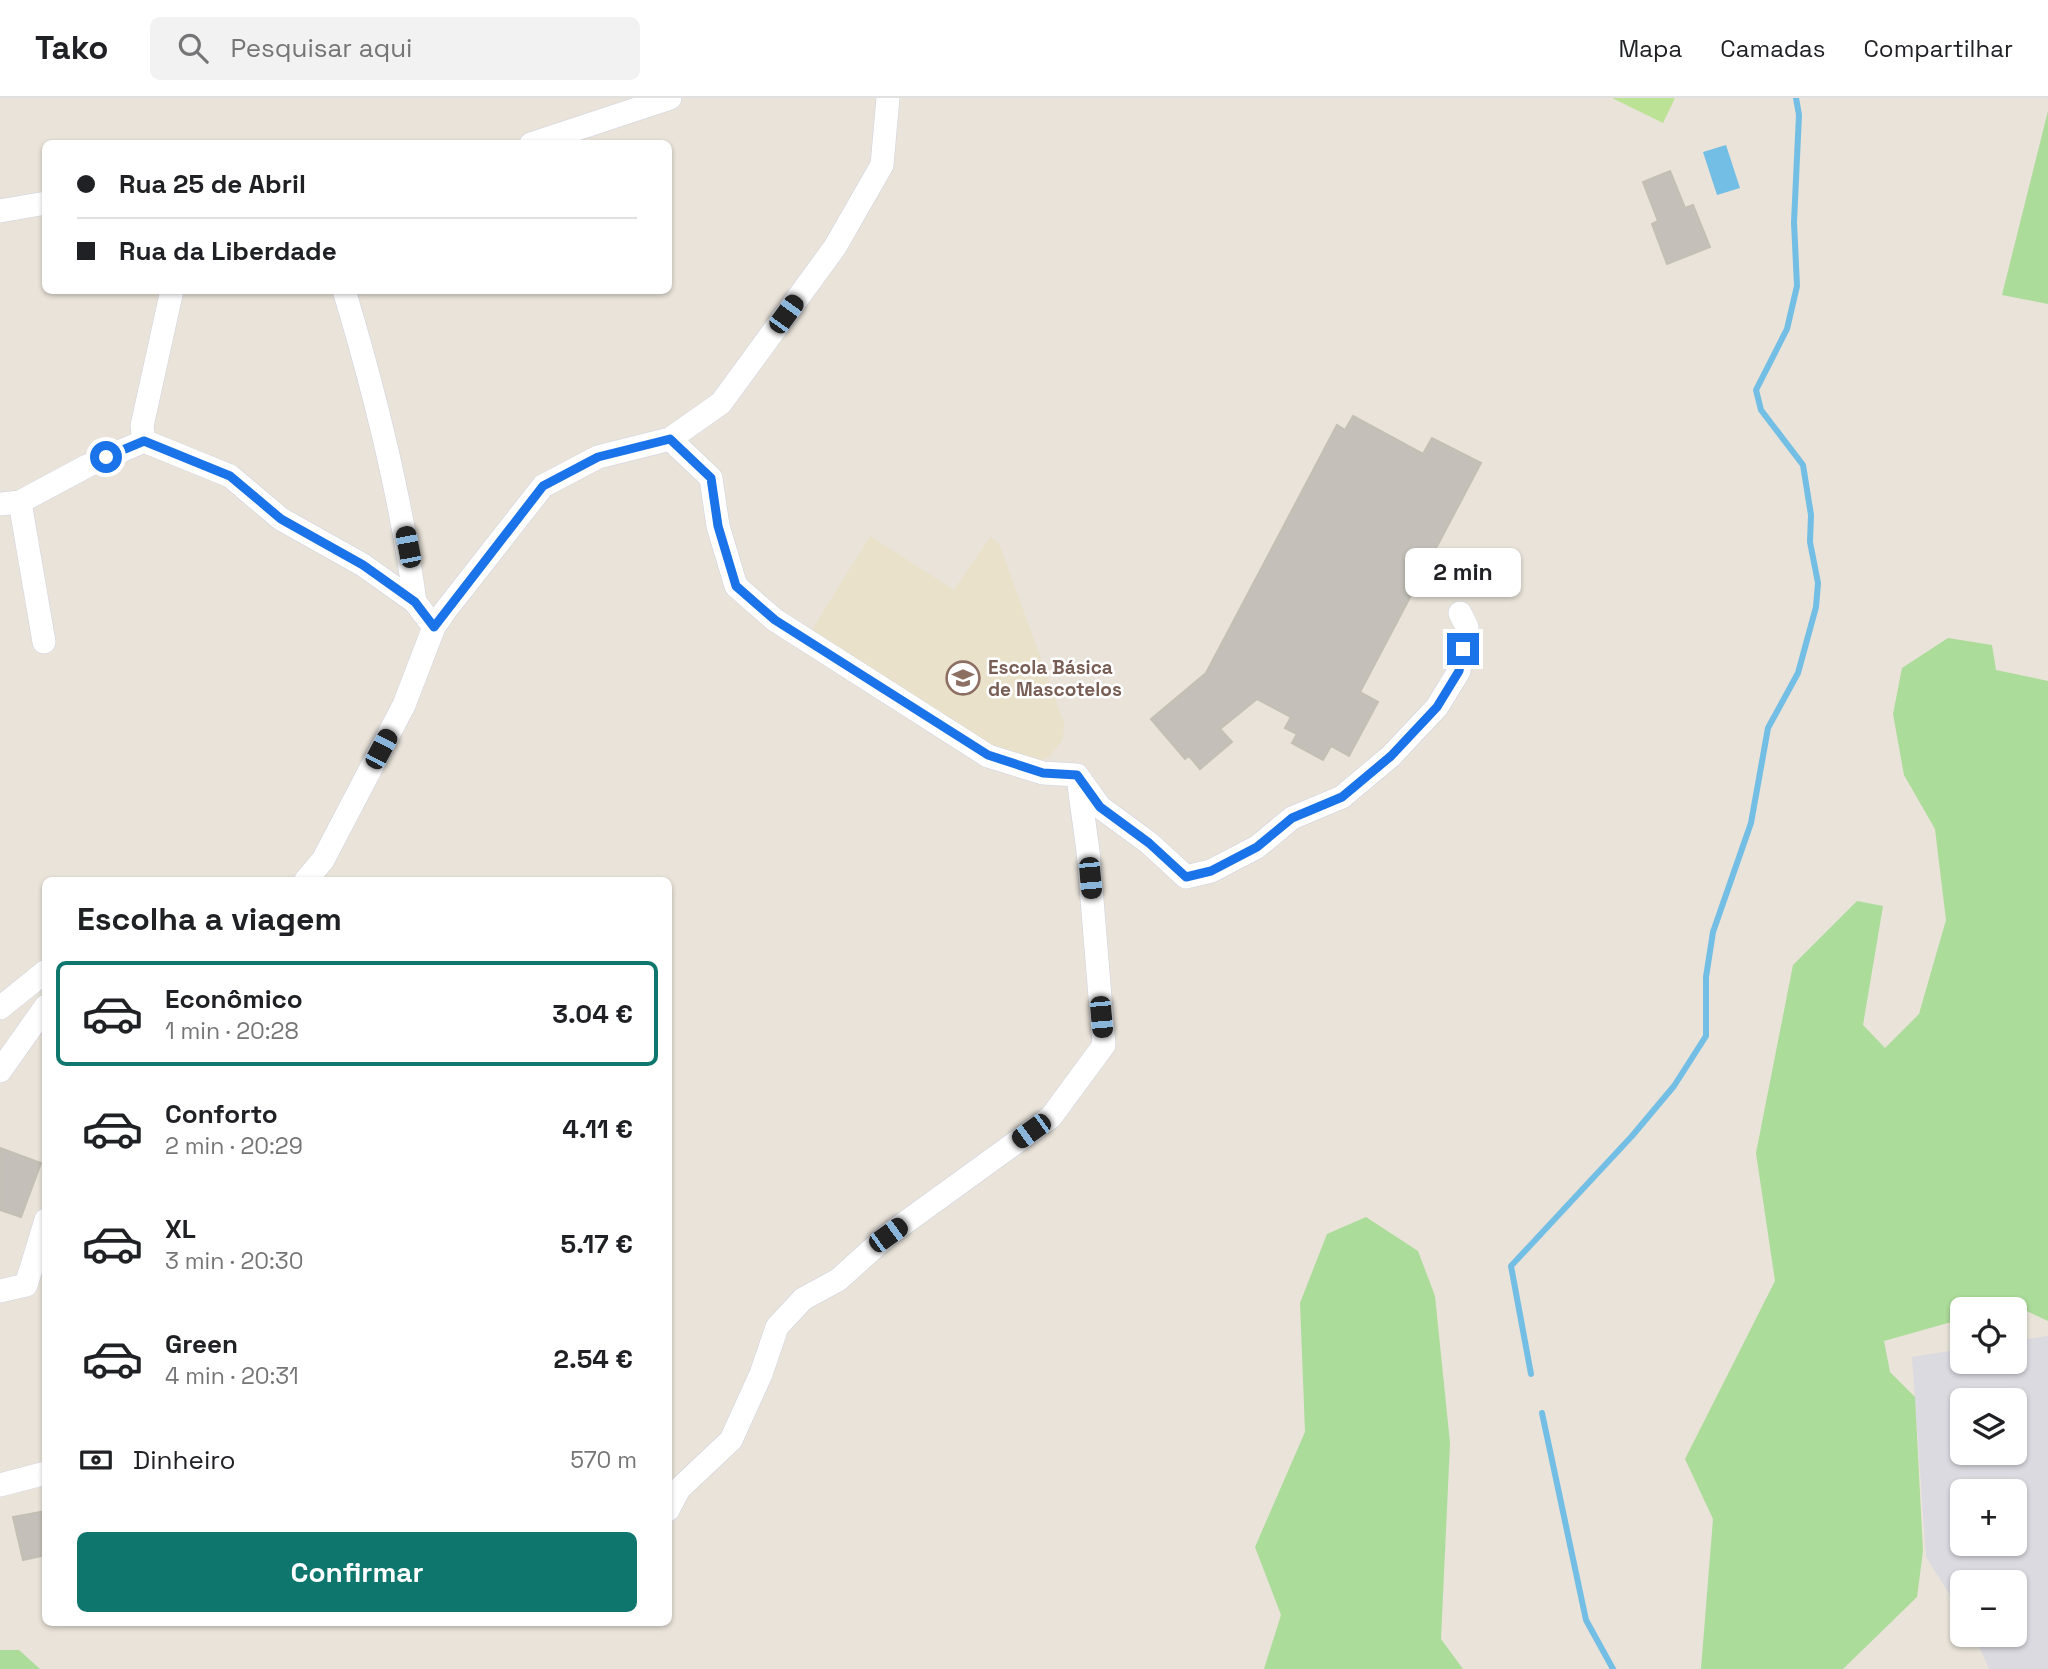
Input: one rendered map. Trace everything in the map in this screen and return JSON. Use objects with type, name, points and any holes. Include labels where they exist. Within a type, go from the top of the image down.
[{"type":"street","points":[[543,140],[670,98]]},
{"type":"street","points":[[309,877],[323,860],[404,705],[434,627],[543,486],[598,457],[670,439],[721,403],[835,247],[882,165],[888,98]]},
{"type":"street","points":[[0,211],[42,204]]},
{"type":"street","points":[[144,441],[142,426],[171,294]]},
{"type":"street","points":[[345,294],[385,435],[408,547],[415,602]]},
{"type":"street","points":[[670,439],[711,478],[718,526],[736,586],[775,620],[988,755],[1043,773],[1077,775]]},
{"type":"street","points":[[44,642],[10,503],[144,441],[230,476],[281,519],[363,565],[415,602],[434,627]]},
{"type":"street","points":[[1077,775],[1100,807],[1149,843],[1186,877],[1211,871],[1257,847],[1292,818],[1342,797],[1391,756],[1437,707],[1459,671],[1467,627],[1460,613]]},
{"type":"street","points":[[672,1502],[679,1489],[731,1440],[761,1374],[777,1327],[794,1308],[803,1299],[838,1280],[888,1235],[1051,1117],[1104,1045],[1088,851],[1077,775]]},
{"type":"street","points":[[0,1008],[42,974]]},
{"type":"street","points":[[0,1071],[42,1012]]},
{"type":"street","points":[[0,1291],[26,1285],[42,1233]]},
{"type":"street","points":[[0,1485],[42,1475]]},
{"type":"shaded area","name":"Escola Básica de Mascotelos","points":[[870,536],[954,590],[990,537],[999,543],[1064,723],[1063,739],[1049,757],[1038,761],[994,751],[810,633]]},
{"type":"shaded area","points":[[2048,1336],[2048,1669],[1989,1669],[1979,1647],[2027,1647],[2027,1570],[1950,1570],[1950,1595],[1926,1557],[1912,1357],[1950,1351],[1950,1374],[2027,1374],[2027,1339]]},
{"type":"green space","points":[[1612,98],[1675,98],[1663,123]]},
{"type":"green space","points":[[2048,111],[2048,304],[2002,295]]},
{"type":"green space","points":[[1948,638],[1992,645],[1996,670],[2048,681],[2048,1321],[2027,1311],[2027,1297],[1950,1297],[1950,1322],[1884,1341],[1890,1372],[1915,1397],[1923,1551],[1917,1597],[1843,1669],[1701,1669],[1713,1519],[1685,1459],[1775,1281],[1756,1153],[1793,965],[1857,901],[1883,906],[1863,1025],[1885,1048],[1919,1014],[1946,920],[1935,829],[1904,775],[1893,714],[1902,668]]},
{"type":"green space","points":[[1366,1217],[1418,1251],[1435,1296],[1450,1443],[1441,1639],[1463,1669],[1264,1669],[1281,1615],[1255,1547],[1305,1432],[1300,1303],[1327,1234]]},
{"type":"green space","points":[[0,1650],[19,1650],[40,1669],[0,1669]]},
{"type":"water","points":[[1726,145],[1740,188],[1717,195],[1703,152]]},
{"type":"building","points":[[1670,171],[1685,208],[1693,205],[1710,247],[1667,264],[1652,224],[1658,221],[1643,182]]},
{"type":"building","points":[[1353,416],[1423,454],[1432,438],[1481,463],[1360,692],[1378,702],[1349,756],[1331,746],[1323,760],[1292,743],[1297,734],[1285,728],[1291,717],[1257,699],[1220,729],[1232,742],[1200,769],[1189,756],[1185,759],[1151,719],[1206,673],[1337,425],[1345,430]]},
{"type":"building","points":[[0,1148],[41,1163],[21,1217],[0,1210]]},
{"type":"building","points":[[42,1512],[42,1556],[23,1560],[13,1517]]},
{"type":"waterway","points":[[1531,1374],[1511,1266],[1632,1136],[1674,1086],[1706,1036],[1706,977],[1713,932],[1751,823],[1768,728],[1798,673],[1816,607],[1818,583],[1810,542],[1811,515],[1803,465],[1761,410],[1756,390],[1787,329],[1797,286],[1794,222],[1799,115],[1796,98]]},
{"type":"waterway","points":[[1542,1413],[1586,1620],[1613,1669]]},
{"type":"place","name":"Escola Básica de Mascotelos","points":[[963,678]]},
{"type":"route","points":[[106,457],[144,441],[230,476],[281,519],[363,565],[415,602],[434,627],[543,486],[598,457],[670,439],[711,478],[718,526],[736,586],[775,620],[922,716],[988,755],[1043,773],[1077,775],[1100,807],[1149,843],[1186,877],[1211,871],[1257,847],[1292,818],[1342,797],[1391,756],[1437,707],[1459,671],[1463,649]]}]
